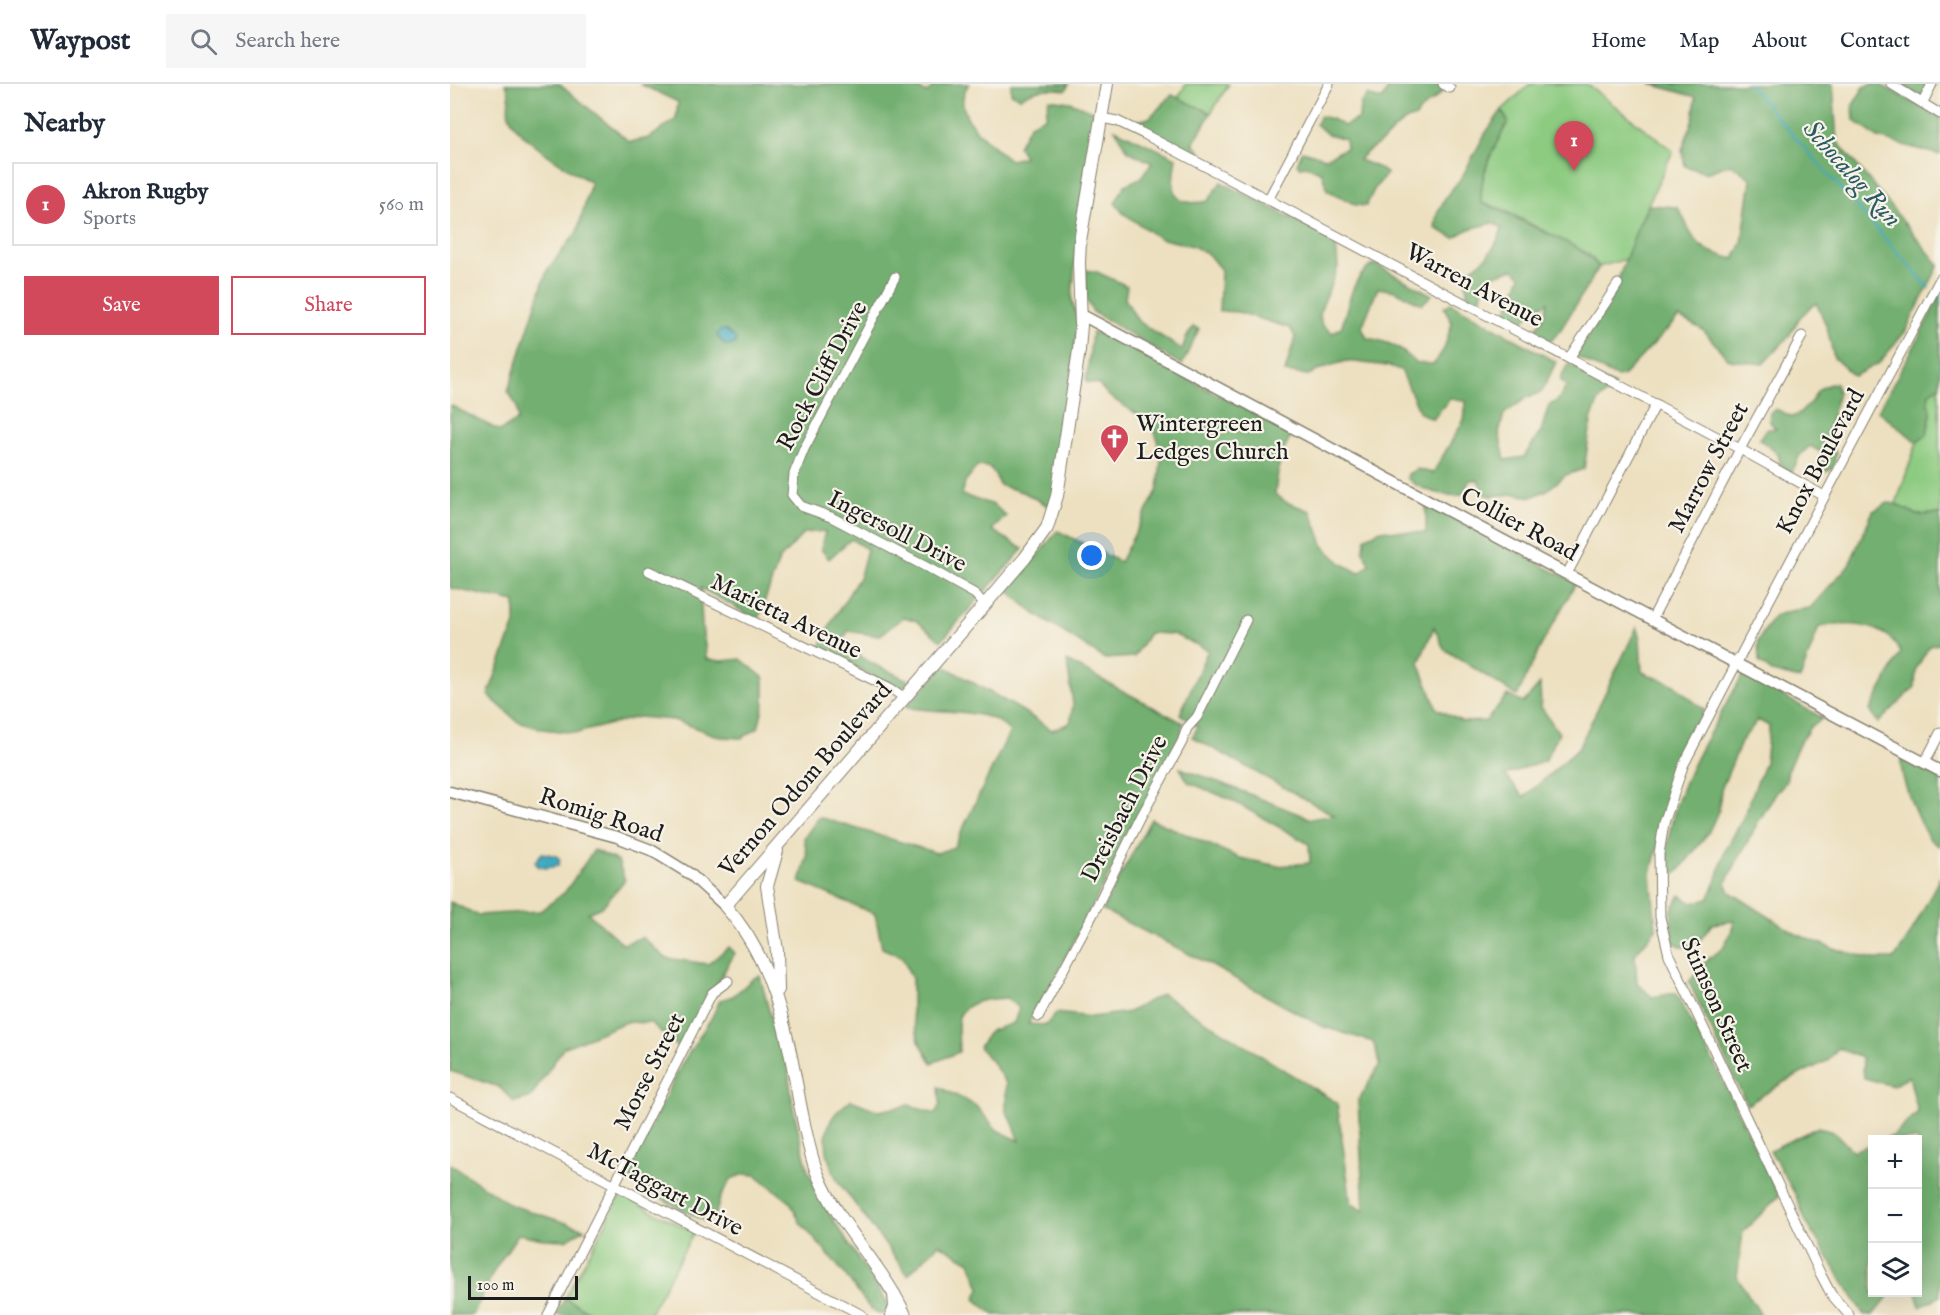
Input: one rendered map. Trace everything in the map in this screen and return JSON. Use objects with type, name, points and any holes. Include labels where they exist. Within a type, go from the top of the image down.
[{"type":"main road","name":"Vernon Odom Boulevard","points":[[905,1315],[894,1293],[827,1195],[807,1137],[778,1002],[762,960],[743,927],[726,906],[1040,538],[1052,515],[1057,496],[1079,350],[1080,241],[1107,84]]},
{"type":"main road","points":[[778,1002],[777,951],[767,886],[779,844]]},
{"type":"main road","points":[[892,1315],[895,1306],[894,1293]]},
{"type":"street","points":[[1268,200],[1329,84]]},
{"type":"street","points":[[1891,84],[1940,114]]},
{"type":"street","points":[[1923,102],[1932,84]]},
{"type":"street","name":"Warren Avenue","points":[[1101,118],[1117,121],[1142,133],[1656,404],[1824,496]]},
{"type":"street","name":"Rock Cliff Drive","points":[[792,495],[794,474],[804,449],[895,277]]},
{"type":"street","name":"Knox Boulevard","points":[[1736,663],[1940,279]]},
{"type":"street","points":[[1569,358],[1618,284]]},
{"type":"street","name":"Collier Road","points":[[1080,314],[1940,771]]},
{"type":"street","name":"Marrow Street","points":[[1652,619],[1740,449],[1802,336]]},
{"type":"street","points":[[1567,574],[1656,404]]},
{"type":"street","name":"Ingersoll Drive","points":[[792,495],[801,506],[831,517],[932,570],[975,594],[984,604]]},
{"type":"street","name":"Marietta Avenue","points":[[649,571],[905,698]]},
{"type":"street","name":"Dreisbach Drive","points":[[1038,1017],[1182,742],[1187,728],[1197,717],[1246,620]]},
{"type":"street","name":"Stimson Street","points":[[1736,663],[1683,766],[1664,823],[1659,867],[1659,905],[1662,926],[1670,955],[1821,1275],[1831,1294],[1849,1315]]},
{"type":"street","points":[[1925,762],[1940,733]]},
{"type":"street","name":"Romig Road","points":[[450,792],[617,837],[651,850],[690,874],[726,906]]},
{"type":"street","name":"Morse Street","points":[[548,1315],[712,993],[728,981]]},
{"type":"street","name":"McTaggart Drive","points":[[450,1098],[862,1315]]},
{"type":"green space","points":[[505,84],[559,84],[630,142],[649,138],[676,119],[678,102],[640,84],[909,84],[927,93],[936,84],[969,84],[964,95],[963,106],[967,116],[982,136],[1010,160],[1024,157],[1018,146],[1030,124],[1045,117],[1049,99],[1070,102],[1098,113],[1076,250],[1072,300],[1078,321],[1054,509],[1025,493],[999,485],[995,474],[989,467],[977,466],[965,482],[962,495],[994,505],[1006,516],[992,530],[1023,549],[941,641],[917,621],[904,617],[879,636],[848,631],[841,644],[871,663],[910,681],[900,689],[819,649],[834,618],[860,576],[867,549],[851,539],[829,559],[821,549],[825,531],[804,533],[779,560],[758,620],[701,588],[706,659],[722,661],[741,659],[764,678],[764,704],[758,728],[742,738],[720,737],[674,720],[638,717],[577,733],[542,729],[518,722],[488,695],[515,624],[515,602],[450,588],[450,405],[500,431],[518,420],[517,407],[508,391],[547,270],[577,232],[591,183],[533,144],[514,125],[508,111],[509,92]]},
{"type":"green space","points":[[1011,84],[1069,84],[1066,90],[1042,90],[1031,92],[1020,98],[1011,93]]},
{"type":"green space","points":[[1186,84],[1229,84],[1211,113],[1178,98]]},
{"type":"green space","points":[[1391,84],[1437,84],[1444,89],[1416,117],[1399,126],[1359,160],[1387,174],[1375,188],[1366,206],[1356,205],[1327,190],[1322,173],[1307,166],[1300,167],[1297,164],[1302,151],[1326,158],[1346,148],[1345,139],[1327,134],[1316,124],[1320,116],[1332,119],[1344,126],[1359,118],[1360,104],[1368,95],[1382,99]]},
{"type":"green space","points":[[1530,84],[1587,84],[1673,151],[1638,226],[1627,259],[1599,267],[1589,254],[1500,208],[1481,203],[1485,170],[1508,122],[1502,110]]},
{"type":"green space","points":[[1651,84],[1833,84],[1837,141],[1939,265],[1905,332],[1879,363],[1854,376],[1834,358],[1827,327],[1816,303],[1800,317],[1789,336],[1763,364],[1729,360],[1703,330],[1679,317],[1623,376],[1616,377],[1575,356],[1609,304],[1638,226],[1649,205],[1677,207],[1693,237],[1711,252],[1734,259],[1742,243],[1751,179],[1731,164],[1706,173],[1685,166],[1682,150],[1693,119],[1696,97]]},
{"type":"green space","points":[[1879,84],[1940,117],[1940,155],[1878,138],[1854,120],[1853,105],[1864,87]]},
{"type":"green space","points":[[1901,84],[1935,84],[1922,97]]},
{"type":"green space","points":[[1172,95],[1211,113],[1193,144],[1201,152],[1190,156],[1131,123],[1149,118]]},
{"type":"green space","points":[[1502,110],[1508,122],[1485,170],[1481,203],[1570,244],[1599,267],[1561,329],[1551,341],[1541,339],[1535,331],[1545,314],[1548,302],[1521,323],[1505,315],[1521,276],[1514,269],[1494,275],[1484,282],[1480,303],[1467,295],[1467,273],[1491,251],[1502,228],[1493,223],[1469,229],[1454,238],[1435,228],[1437,213],[1448,194],[1462,177],[1485,134]]},
{"type":"green space","points":[[1115,129],[1176,158],[1173,179],[1179,199],[1195,203],[1208,201],[1221,182],[1323,234],[1336,244],[1338,267],[1320,312],[1321,324],[1332,333],[1341,328],[1356,283],[1367,269],[1375,264],[1432,295],[1422,304],[1395,291],[1378,288],[1362,327],[1367,338],[1394,346],[1416,363],[1434,364],[1444,349],[1452,323],[1444,307],[1451,303],[1556,362],[1542,392],[1528,397],[1504,414],[1499,433],[1505,460],[1524,457],[1541,431],[1549,405],[1558,400],[1566,386],[1560,379],[1568,364],[1615,386],[1599,400],[1592,417],[1584,469],[1566,475],[1547,490],[1532,497],[1515,494],[1491,496],[1484,494],[1478,480],[1470,480],[1462,495],[1433,492],[1412,482],[1407,478],[1408,474],[1417,469],[1433,473],[1464,420],[1466,401],[1450,398],[1433,419],[1420,413],[1401,370],[1388,366],[1347,361],[1308,375],[1285,372],[1295,337],[1290,328],[1238,312],[1219,311],[1221,270],[1208,254],[1193,246],[1159,238],[1123,213],[1115,203],[1125,185],[1140,178],[1152,163],[1128,151]]},
{"type":"green space","points":[[1086,270],[1097,272],[1127,286],[1125,299],[1138,321],[1182,350],[1193,327],[1199,329],[1182,365],[1093,312],[1086,299]]},
{"type":"green space","points":[[1940,294],[1940,385],[1929,393],[1928,403],[1931,414],[1927,434],[1917,442],[1878,411]]},
{"type":"green space","points":[[1092,333],[1102,333],[1292,434],[1280,458],[1275,494],[1286,502],[1311,511],[1324,547],[1341,563],[1359,573],[1370,564],[1363,551],[1366,537],[1381,530],[1426,533],[1426,504],[1576,583],[1541,646],[1517,696],[1444,649],[1434,627],[1419,663],[1437,709],[1463,722],[1486,721],[1507,695],[1523,703],[1540,684],[1541,707],[1559,733],[1545,761],[1505,775],[1524,797],[1578,749],[1637,627],[1642,672],[1674,685],[1704,710],[1686,743],[1674,777],[1651,874],[1656,929],[1635,954],[1637,983],[1652,997],[1676,993],[1716,1067],[1779,1196],[1743,1232],[1737,1277],[1761,1315],[994,1315],[975,1299],[980,1288],[970,1262],[939,1244],[908,1275],[837,1180],[826,1148],[827,1132],[835,1114],[851,1100],[879,1111],[909,1105],[935,1114],[940,1104],[939,1087],[975,1105],[997,1130],[1020,1141],[1006,1112],[1006,1083],[979,1047],[990,1031],[1014,1023],[1019,1008],[1007,998],[973,1003],[962,1011],[959,1017],[959,1052],[932,1063],[919,1041],[912,1014],[912,979],[902,957],[882,948],[875,914],[800,882],[807,856],[804,838],[819,817],[937,853],[954,847],[1010,731],[996,720],[981,715],[906,707],[944,666],[1052,730],[1070,723],[1073,705],[1067,661],[1183,723],[1181,737],[1057,974],[1028,1024],[1046,1025],[1056,1013],[1092,1017],[1129,1012],[1162,994],[1337,1103],[1351,1203],[1364,1211],[1358,1101],[1380,1064],[1373,1042],[1321,1026],[1207,963],[1102,910],[1151,819],[1240,858],[1278,866],[1310,863],[1309,844],[1231,800],[1188,782],[1180,768],[1311,819],[1334,815],[1192,737],[1198,727],[1180,714],[1208,650],[1173,634],[1149,633],[1134,657],[1105,659],[1035,614],[1007,590],[1058,531],[1120,562],[1158,489],[1161,460],[1156,434],[1147,420],[1110,397],[1098,384],[1086,382]]},
{"type":"green space","points":[[1836,383],[1838,393],[1826,438],[1836,453],[1834,467],[1826,472],[1821,452],[1810,446],[1800,455],[1791,474],[1781,465],[1778,454],[1759,439],[1767,429],[1776,429],[1770,422],[1770,413],[1776,409],[1792,417],[1809,405],[1819,390]]},
{"type":"green space","points":[[1939,385],[1940,514],[1917,515],[1896,504],[1917,442],[1927,434],[1931,414],[1928,403],[1929,393]]},
{"type":"green space","points":[[1888,503],[1896,504],[1917,515],[1940,514],[1940,644],[1930,645],[1916,669],[1915,687],[1878,723],[1870,710],[1901,652],[1887,635],[1861,626],[1819,627],[1800,679],[1772,672],[1759,662],[1758,641],[1774,616],[1810,608],[1849,565],[1873,511]]},
{"type":"green space","points":[[1742,676],[1751,678],[1823,718],[1810,727],[1797,748],[1788,769],[1786,782],[1760,819],[1726,882],[1730,892],[1796,934],[1834,949],[1874,959],[1894,959],[1909,937],[1940,877],[1940,1296],[1920,1307],[1917,1297],[1922,1297],[1922,1135],[1894,1135],[1918,1112],[1909,1076],[1893,1086],[1864,1078],[1862,1058],[1838,1048],[1827,1061],[1784,1082],[1747,1105],[1689,982],[1708,959],[1722,949],[1734,921],[1712,924],[1695,947],[1683,947],[1673,942],[1671,912],[1680,895],[1692,903],[1708,899],[1716,882],[1725,851],[1744,816],[1765,762],[1769,726],[1758,720],[1742,740],[1721,790],[1719,810],[1708,833],[1679,871],[1667,876],[1667,848],[1672,822],[1690,771]]},
{"type":"green space","points":[[1901,757],[1940,779],[1940,846],[1930,839],[1914,810],[1903,775]]},
{"type":"green space","points":[[594,850],[618,861],[625,880],[602,907],[588,913],[623,944],[642,937],[666,958],[708,964],[729,947],[735,953],[679,1048],[651,1023],[626,1022],[563,1048],[531,1097],[514,1102],[499,1087],[450,1071],[450,902],[478,915],[540,911],[565,892]]},
{"type":"green space","points":[[760,976],[770,1014],[786,1053],[793,1107],[808,1171],[828,1212],[886,1301],[887,1315],[875,1312],[868,1306],[844,1273],[800,1222],[790,1202],[756,1175],[744,1174],[731,1179],[720,1198],[715,1217],[704,1221],[632,1183],[628,1173],[681,1065],[712,1017],[720,1000],[733,996],[754,978]]},
{"type":"green space","points":[[1818,1127],[1835,1133],[1853,1151],[1868,1145],[1868,1297],[1888,1297],[1873,1315],[1864,1315],[1806,1222],[1796,1196],[1770,1150]]},
{"type":"green space","points":[[450,1164],[511,1205],[585,1229],[566,1240],[543,1239],[518,1234],[495,1269],[473,1315],[450,1315]]},
{"type":"green space","points":[[621,1195],[694,1232],[649,1315],[591,1315],[565,1298]]},
{"type":"green space","points":[[565,1298],[594,1315],[556,1315]]},
{"type":"water","points":[[721,330],[725,330],[736,339],[735,344],[728,346],[720,340],[717,335]]},
{"type":"water","points":[[542,853],[557,856],[560,860],[558,866],[545,868],[538,866],[535,862]]},
{"type":"waterway","name":"Schocalog Run","points":[[1748,84],[1929,288]]},
{"type":"waterway","name":"Schocalog Run","points":[[1937,297],[1940,300]]},
{"type":"place","name":"Akron Rugby","points":[[1574,171]]},
{"type":"place","name":"Wintergreen Ledges Church","points":[[1115,464]]}]
